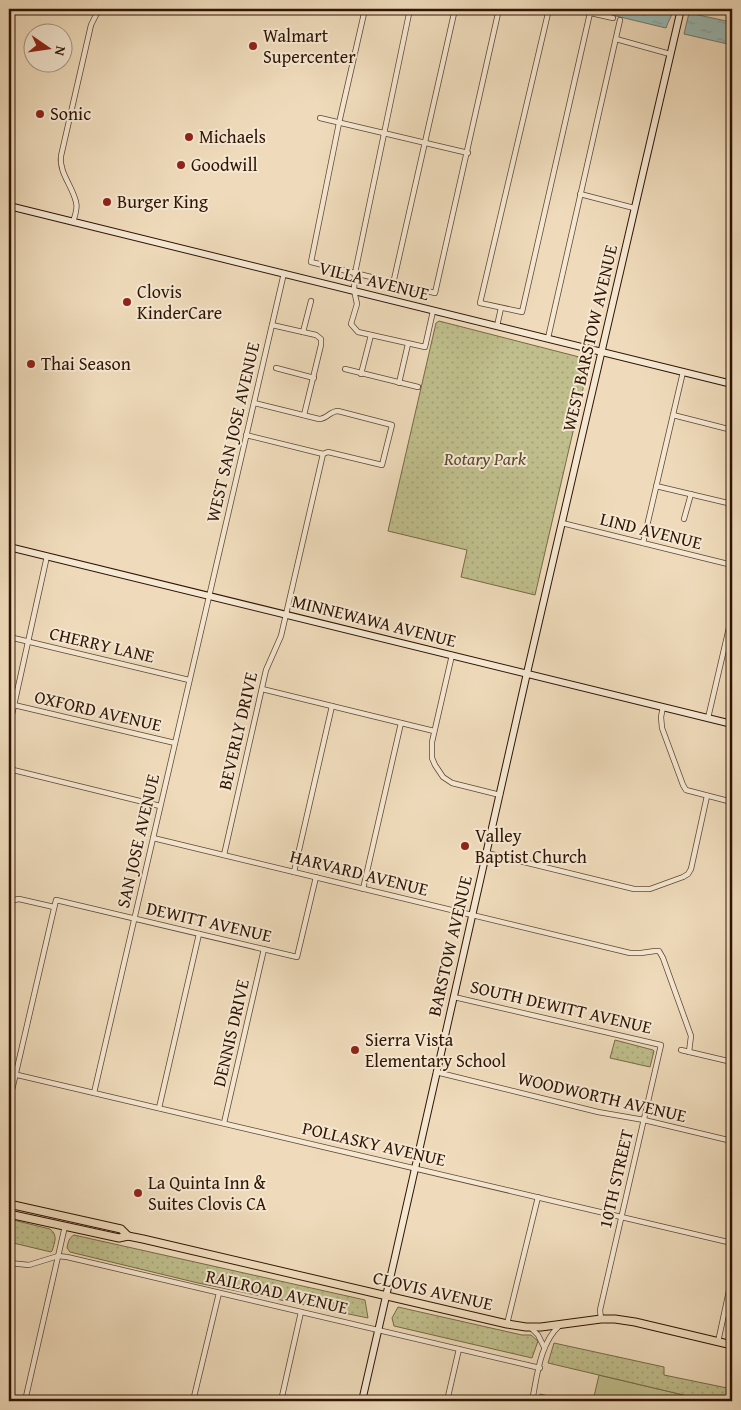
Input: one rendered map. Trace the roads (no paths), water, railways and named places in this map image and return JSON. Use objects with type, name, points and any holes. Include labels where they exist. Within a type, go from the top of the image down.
[{"type":"main road","points":[[9,17],[11,9]]},
{"type":"main road","name":"WEST BARSTOW AVENUE","points":[[527,673],[681,9]]},
{"type":"main road","name":"VILLA AVENUE","points":[[9,206],[732,384]]},
{"type":"main road","name":"MINNEWAWA AVENUE","points":[[9,547],[732,724]]},
{"type":"main road","name":"BARSTOW AVENUE","points":[[362,1401],[527,673]]},
{"type":"main road","name":"CLOVIS AVENUE","points":[[9,1204],[120,1229],[128,1236]]},
{"type":"main road","points":[[9,1213],[36,1215],[59,1220],[64,1217]]},
{"type":"main road","name":"CLOVIS AVENUE","points":[[9,1213],[119,1238],[128,1236],[507,1324],[530,1327],[559,1326],[601,1319],[615,1319],[732,1345]]},
{"type":"main road","points":[[65,1226],[72,1223],[94,1228],[111,1227]]},
{"type":"street","points":[[73,222],[76,202],[62,168],[61,156],[91,25],[99,9]]},
{"type":"street","points":[[365,9],[339,123],[311,262],[435,293],[499,9]]},
{"type":"street","points":[[410,9],[354,273],[354,290],[357,304],[351,324],[358,332],[425,348],[433,311]]},
{"type":"street","points":[[393,284],[454,9]]},
{"type":"street","points":[[549,9],[480,303],[522,312],[590,13]]},
{"type":"street","points":[[573,9],[613,18]]},
{"type":"street","points":[[548,338],[620,20]]},
{"type":"street","points":[[616,39],[670,54]]},
{"type":"street","points":[[320,118],[468,153]]},
{"type":"street","points":[[580,194],[634,208]]},
{"type":"street","name":"WEST SAN JOSE AVENUE","points":[[209,596],[284,273]]},
{"type":"street","points":[[303,332],[311,301]]},
{"type":"street","points":[[497,326],[501,308]]},
{"type":"street","points":[[272,325],[316,335],[321,339],[314,378],[304,415]]},
{"type":"street","points":[[361,374],[371,335]]},
{"type":"street","points":[[399,382],[408,344]]},
{"type":"street","points":[[276,368],[314,378]]},
{"type":"street","points":[[345,369],[418,387]]},
{"type":"street","points":[[643,543],[683,372]]},
{"type":"street","points":[[246,435],[323,454],[328,452],[382,464],[392,425],[338,411],[322,419],[254,403]]},
{"type":"street","points":[[673,415],[732,430]]},
{"type":"street","name":"BEVERLY DRIVE","points":[[224,855],[266,670],[280,636],[286,615],[323,454]]},
{"type":"street","points":[[656,486],[732,504]]},
{"type":"street","points":[[684,519],[691,494]]},
{"type":"street","name":"LIND AVENUE","points":[[562,523],[732,565]]},
{"type":"street","points":[[9,728],[47,556]]},
{"type":"street","name":"SAN JOSE AVENUE","points":[[94,1093],[209,596]]},
{"type":"street","points":[[708,718],[732,615]]},
{"type":"street","name":"CHERRY LANE","points":[[9,637],[189,680]]},
{"type":"street","points":[[452,655],[432,742],[434,765],[443,777],[452,783],[500,795]]},
{"type":"street","points":[[262,689],[434,731]]},
{"type":"street","name":"OXFORD AVENUE","points":[[14,705],[175,744]]},
{"type":"street","points":[[294,872],[332,706]]},
{"type":"street","points":[[663,707],[661,717],[662,728],[686,790],[732,802]]},
{"type":"street","points":[[363,889],[401,723]]},
{"type":"street","points":[[9,769],[160,806]]},
{"type":"street","points":[[487,853],[634,889],[650,889],[688,874],[691,869],[707,796]]},
{"type":"street","name":"HARVARD AVENUE","points":[[153,838],[630,953],[659,951],[691,1036],[689,1052]]},
{"type":"street","name":"DEWITT AVENUE","points":[[54,907],[56,900],[298,957],[316,877]]},
{"type":"street","points":[[9,901],[19,899],[54,907],[9,1103]]},
{"type":"street","points":[[159,1108],[199,934]]},
{"type":"street","name":"DENNIS DRIVE","points":[[224,1123],[264,949]]},
{"type":"street","name":"SOUTH DEWITT AVENUE","points":[[454,996],[661,1045]]},
{"type":"street","name":"10TH STREET","points":[[601,1319],[600,1310],[661,1045]]},
{"type":"street","points":[[681,1050],[732,1062]]},
{"type":"street","name":"WOODWORTH AVENUE","points":[[436,1072],[598,1112],[644,1120],[732,1142]]},
{"type":"street","name":"POLLASKY AVENUE","points":[[9,1073],[732,1243]]},
{"type":"street","points":[[507,1324],[538,1197]]},
{"type":"street","points":[[24,1401],[65,1226]]},
{"type":"street","name":"RAILROAD AVENUE","points":[[9,1263],[29,1265],[58,1256],[67,1257],[540,1368]]},
{"type":"street","points":[[718,1342],[732,1277]]},
{"type":"street","points":[[193,1401],[218,1293]]},
{"type":"street","points":[[281,1401],[301,1312]]},
{"type":"street","points":[[532,1401],[544,1347],[559,1326]]},
{"type":"street","points":[[530,1327],[538,1335],[544,1347]]},
{"type":"street","points":[[447,1401],[459,1349]]},
{"type":"water","points":[[587,9],[674,9],[666,28]]},
{"type":"water","points":[[731,9],[732,45],[684,34],[689,13],[731,22]]},
{"type":"water","points":[[616,1396],[648,1401],[615,1401]]},
{"type":"place","name":"Walmart Supercenter","points":[[253,46]]},
{"type":"place","name":"Sonic","points":[[40,114]]},
{"type":"place","name":"Michaels","points":[[189,137]]},
{"type":"place","name":"Goodwill","points":[[181,165]]},
{"type":"place","name":"Burger King","points":[[107,202]]},
{"type":"place","name":"Clovis KinderCare","points":[[127,302]]},
{"type":"place","name":"Thai Season","points":[[31,364]]},
{"type":"place","name":"Valley Baptist Church","points":[[465,846]]},
{"type":"place","name":"Sierra Vista Elementary School","points":[[355,1050]]},
{"type":"place","name":"La Quinta Inn & Suites Clovis CA","points":[[138,1193]]},
{"type":"park label","name":"Rotary Park","points":[[485,459]]}]
